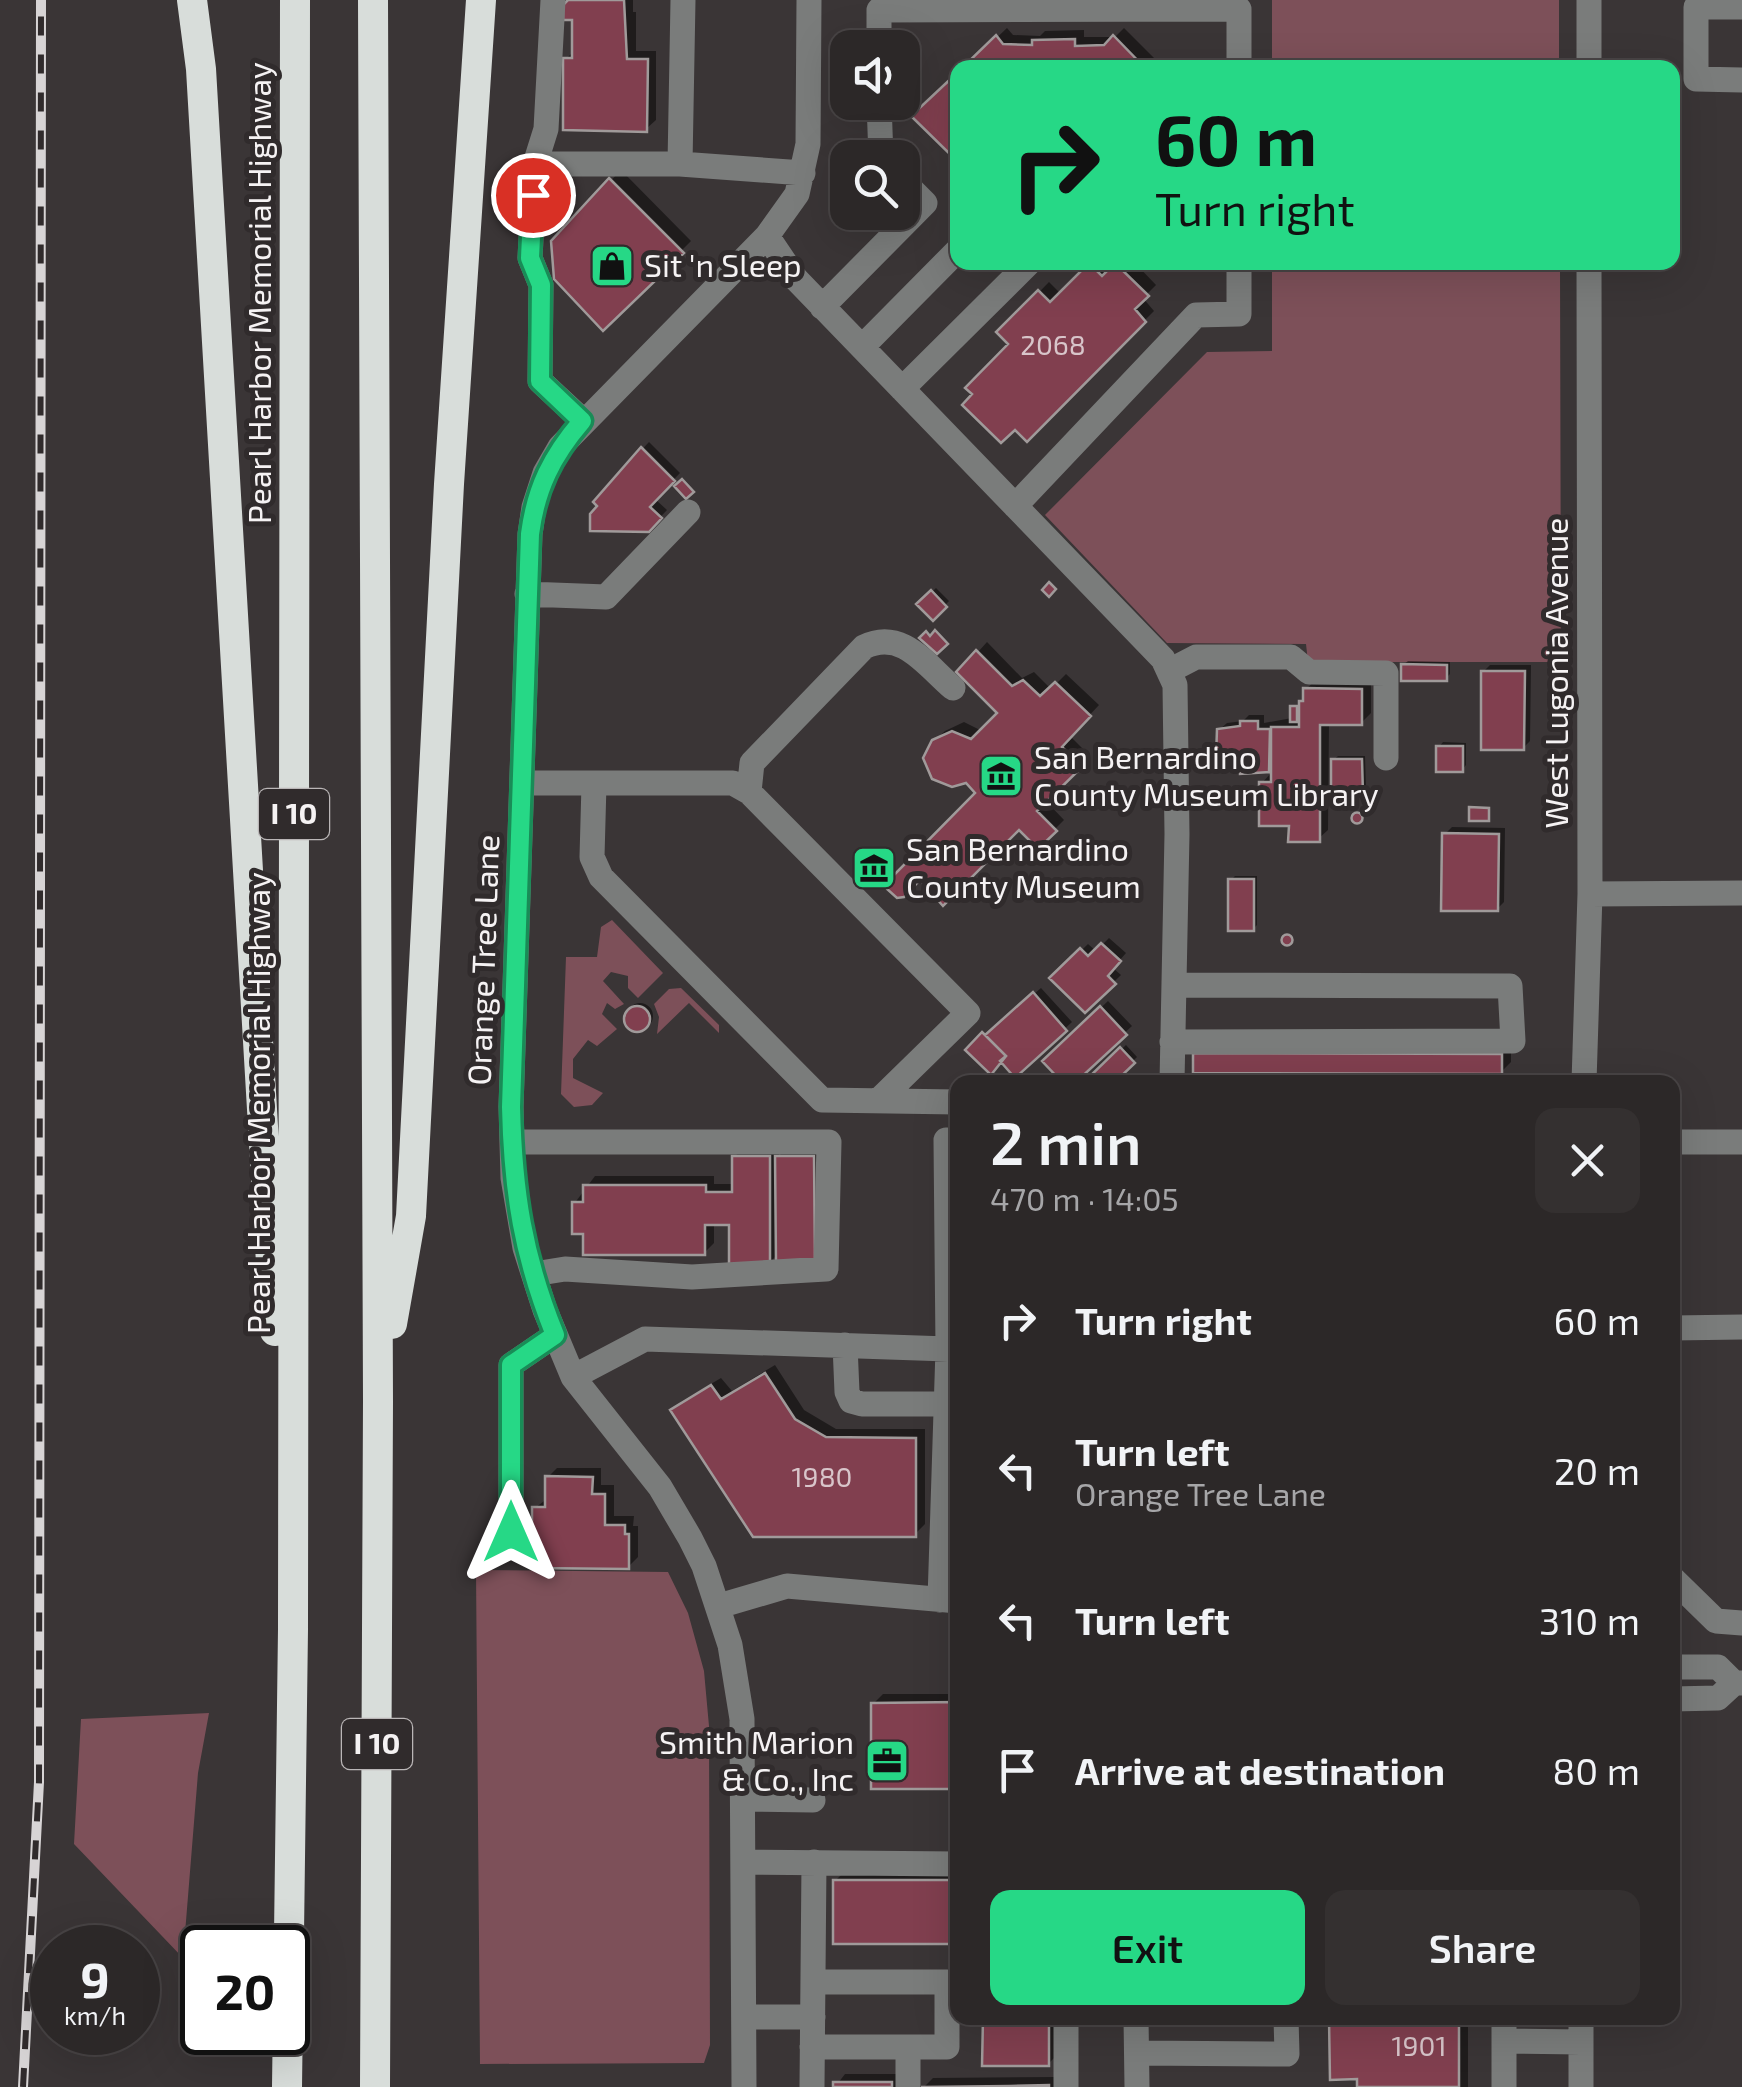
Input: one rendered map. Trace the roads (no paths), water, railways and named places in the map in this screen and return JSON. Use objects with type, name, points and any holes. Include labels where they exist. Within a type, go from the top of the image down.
[{"type":"highway","points":[[192,0],[202,89],[294,1629]]},
{"type":"highway","name":"Pearl Harbor Memorial Highway","points":[[287,2087],[294,1629],[295,0]]},
{"type":"highway","name":"I 10","points":[[373,0],[378,1400],[375,2087]]},
{"type":"highway","points":[[378,1400],[411,1216],[450,484],[481,0]]},
{"type":"street","points":[[552,0],[546,129],[535,164],[530,258],[541,285],[540,381],[582,421]]},
{"type":"street","points":[[680,164],[683,0]]},
{"type":"street","name":"Orange Tree Lane","points":[[744,2087],[742,1719],[738,1684],[719,1606],[704,1566],[660,1487],[572,1377],[525,1248],[513,1178],[522,783],[534,507],[545,472],[582,421],[767,236],[797,194],[808,144],[809,0]]},
{"type":"street","points":[[1589,0],[1589,60]]},
{"type":"street","points":[[879,30],[880,10],[1239,4],[1239,60]]},
{"type":"street","points":[[1742,7],[1696,7],[1696,80],[1742,80]]},
{"type":"street","points":[[535,164],[680,164],[803,173]]},
{"type":"street","points":[[822,306],[897,230]]},
{"type":"street","points":[[767,236],[796,280],[1163,658],[1175,685],[1172,1075]]},
{"type":"street","points":[[862,348],[950,258]]},
{"type":"street","points":[[902,389],[1022,270]]},
{"type":"street","points":[[1014,506],[1196,315],[1238,314],[1239,270]]},
{"type":"street","name":"West Lugonia Avenue","points":[[1584,1075],[1590,894],[1589,270]]},
{"type":"street","points":[[528,594],[606,597],[688,512]]},
{"type":"street","points":[[749,792],[752,763],[864,647],[878,640],[905,646],[953,688]]},
{"type":"street","points":[[1168,671],[1196,657],[1291,656],[1309,672],[1386,673],[1386,758]]},
{"type":"street","points":[[522,783],[732,783],[749,792],[968,1013],[878,1101]]},
{"type":"street","points":[[594,784],[592,857],[601,877],[822,1100],[950,1102]]},
{"type":"street","points":[[1590,894],[1742,893]]},
{"type":"street","points":[[1172,1042],[1513,1041],[1510,986],[1175,985]]},
{"type":"street","points":[[719,1606],[787,1586],[949,1601],[946,1140],[950,1140]]},
{"type":"street","points":[[512,1142],[829,1142],[826,1269],[692,1277],[566,1269],[534,1274]]},
{"type":"street","points":[[1680,1142],[1742,1142]]},
{"type":"street","points":[[1680,1328],[1742,1328]]},
{"type":"street","points":[[511,1532],[511,1365],[555,1335]]},
{"type":"street","points":[[572,1377],[645,1339],[948,1349]]},
{"type":"street","points":[[846,1345],[846,1392],[851,1400],[862,1404],[946,1404]]},
{"type":"street","points":[[1680,1586],[1716,1621],[1742,1623]]},
{"type":"street","points":[[1700,1667],[1700,1698]]},
{"type":"street","points":[[1680,1668],[1718,1667],[1738,1682],[1718,1698],[1680,1699]]},
{"type":"street","points":[[743,1799],[813,1800]]},
{"type":"street","points":[[743,1862],[950,1864]]},
{"type":"street","points":[[812,2087],[814,1862]]},
{"type":"street","points":[[812,1982],[947,1982],[947,2047],[812,2047]]},
{"type":"street","points":[[744,2018],[812,2018]]},
{"type":"street","points":[[1066,2025],[1066,2087]]},
{"type":"street","points":[[1136,2025],[1137,2087]]},
{"type":"street","points":[[1137,2053],[1286,2054],[1286,2025]]},
{"type":"street","points":[[1504,2087],[1504,2029],[1581,2030],[1581,2087]]},
{"type":"street","points":[[908,2047],[908,2087]]},
{"type":"railway","points":[[23,2087],[39,1782],[41,0]]},
{"type":"place","name":"Sit 'n Sleep","points":[[612,266]]},
{"type":"place","name":"San Bernardino County Museum Library","points":[[1001,776]]},
{"type":"place","name":"San Bernardino County Museum","points":[[874,868]]},
{"type":"place","name":"Smith Marion & Co., Inc","points":[[887,1761]]}]
